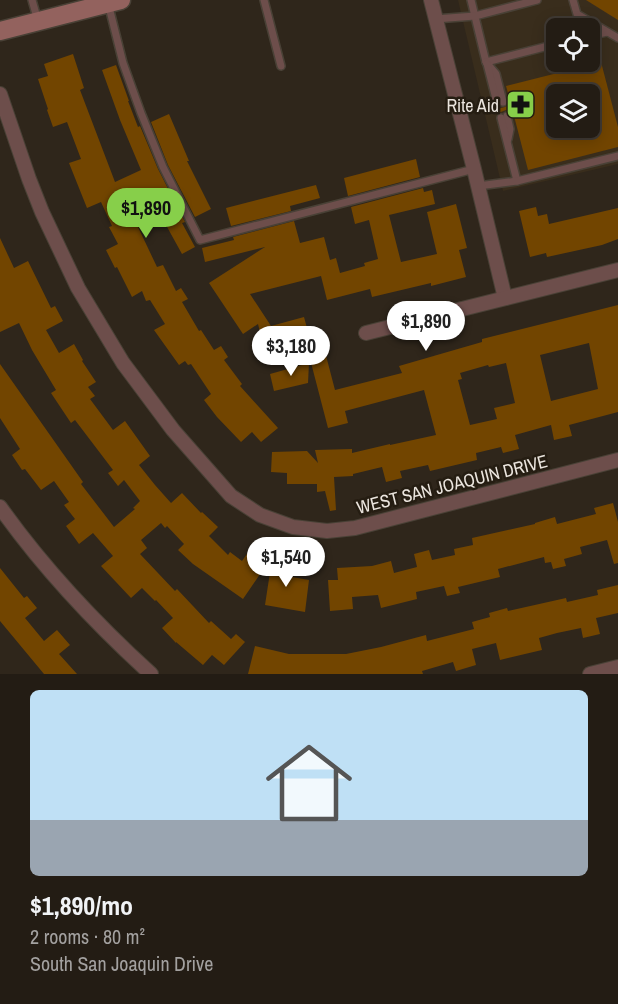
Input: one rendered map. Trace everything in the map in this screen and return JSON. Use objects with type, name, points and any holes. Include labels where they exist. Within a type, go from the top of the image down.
[{"type":"main road","points":[[0,31],[115,2]]},
{"type":"street","points":[[430,0],[505,298]]},
{"type":"street","name":"WEST SAN JOAQUIN DRIVE","points":[[0,94],[22,162],[42,212],[78,288],[123,363],[174,430],[231,496],[260,515],[293,527],[327,531],[355,528],[618,460]]},
{"type":"street","points":[[366,333],[618,270]]},
{"type":"street","points":[[0,507],[72,598],[151,674]]},
{"type":"street","points":[[590,674],[618,667]]},
{"type":"lane","points":[[32,0],[38,21]]},
{"type":"lane","points":[[264,0],[281,66]]},
{"type":"lane","points":[[471,0],[486,62],[496,74],[500,102]]},
{"type":"lane","points":[[435,19],[475,16],[537,0]]},
{"type":"lane","points":[[573,0],[577,14],[618,38]]},
{"type":"lane","points":[[115,2],[123,63],[163,167],[200,240],[474,169]]},
{"type":"lane","points":[[600,34],[607,32]]},
{"type":"lane","points":[[486,62],[546,47]]},
{"type":"lane","points":[[504,117],[507,141],[517,181]]},
{"type":"lane","points":[[478,186],[517,181],[618,156]]},
{"type":"shaded area","points":[[458,0],[618,0],[618,164],[503,191]]},
{"type":"building","points":[[586,0],[618,0],[618,20]]},
{"type":"building","points":[[73,54],[84,88],[80,90],[115,182],[141,170],[102,70],[116,65],[138,127],[140,126],[158,169],[185,222],[182,223],[195,247],[182,254],[161,216],[138,227],[157,267],[163,265],[176,291],[181,288],[188,299],[182,302],[199,331],[201,330],[214,350],[221,346],[228,357],[224,360],[242,384],[240,386],[278,428],[261,442],[252,432],[241,442],[217,417],[204,400],[211,394],[191,364],[188,365],[185,361],[179,365],[154,330],[165,324],[150,300],[146,301],[142,291],[132,297],[106,250],[118,244],[109,227],[112,226],[101,202],[87,208],[69,163],[81,159],[67,122],[53,127],[38,79],[48,76],[44,64]]},
{"type":"building","name":"Rite Aid","points":[[601,62],[618,127],[618,147],[528,170],[513,112],[506,110],[498,113],[497,109],[505,107],[510,100],[506,86],[561,72],[600,72]]},
{"type":"building","points":[[169,114],[189,161],[187,161],[211,209],[195,217],[168,165],[151,122]]},
{"type":"building","points":[[416,159],[420,177],[348,196],[344,178]]},
{"type":"building","points":[[316,185],[320,198],[290,206],[291,211],[231,226],[226,208]]},
{"type":"building","points":[[423,188],[424,192],[432,190],[435,204],[389,215],[401,262],[437,254],[427,212],[456,204],[467,248],[459,250],[466,277],[372,297],[370,289],[327,300],[321,276],[250,294],[271,326],[304,317],[313,350],[324,348],[335,390],[402,373],[399,366],[482,342],[482,339],[618,305],[618,412],[569,425],[572,436],[554,440],[551,425],[515,435],[519,449],[503,453],[501,447],[476,453],[477,460],[430,471],[428,465],[400,471],[402,478],[386,482],[382,467],[353,474],[353,476],[334,477],[336,510],[330,511],[325,491],[317,492],[317,484],[287,484],[287,473],[271,472],[272,452],[307,451],[318,463],[315,450],[352,449],[352,453],[436,435],[424,390],[345,411],[348,423],[328,428],[309,355],[302,356],[297,337],[263,344],[258,324],[243,334],[209,283],[265,247],[205,262],[202,248],[234,240],[233,237],[294,221],[300,243],[324,237],[330,260],[336,258],[340,273],[365,266],[364,263],[378,259],[369,220],[355,224],[351,207]],"holes":[[[589,343],[598,389],[551,401],[540,355]],[[506,363],[515,403],[494,408],[497,419],[470,425],[458,380],[462,379],[460,373],[488,365],[489,367]]]},
{"type":"building","points":[[536,207],[538,216],[547,214],[549,224],[618,208],[618,239],[602,245],[547,257],[546,253],[530,257],[519,211]]},
{"type":"building","points":[[0,238],[14,268],[28,261],[51,308],[55,306],[63,321],[46,330],[59,353],[74,344],[96,382],[88,387],[95,396],[90,399],[113,430],[125,421],[150,456],[139,465],[155,485],[171,503],[182,493],[218,527],[209,536],[228,555],[230,552],[242,561],[251,548],[269,561],[243,599],[193,564],[178,550],[184,544],[167,526],[165,528],[161,523],[141,540],[147,548],[140,554],[175,591],[177,589],[209,623],[211,621],[231,639],[236,634],[245,642],[224,665],[212,655],[203,665],[176,643],[162,628],[173,618],[156,600],[142,588],[131,598],[101,566],[113,556],[93,533],[79,544],[66,526],[75,519],[64,505],[69,502],[54,481],[41,490],[25,469],[22,470],[12,455],[20,449],[0,418],[0,364],[83,482],[81,484],[114,527],[135,509],[133,508],[140,501],[124,480],[118,486],[108,473],[113,470],[75,420],[71,423],[51,393],[56,390],[19,323],[0,332]]},
{"type":"building","points":[[309,363],[308,383],[274,391],[270,374]]},
{"type":"building","points":[[613,503],[618,522],[618,563],[614,564],[607,540],[580,547],[582,554],[564,559],[566,566],[553,569],[551,562],[545,563],[544,557],[498,569],[500,577],[458,587],[460,593],[447,596],[444,586],[416,592],[417,599],[381,608],[378,595],[352,597],[353,609],[330,611],[328,580],[338,580],[337,568],[372,566],[391,561],[394,573],[417,567],[414,554],[429,550],[432,560],[455,555],[454,549],[473,545],[472,538],[535,524],[555,517],[557,524],[596,514],[594,508]]},
{"type":"building","points":[[272,559],[294,562],[292,577],[309,580],[305,612],[265,605]]},
{"type":"building","points":[[0,568],[24,598],[27,596],[37,608],[25,618],[44,641],[57,630],[70,645],[59,654],[77,674],[44,674],[0,621]]},
{"type":"building","points":[[618,585],[618,613],[596,618],[600,634],[583,638],[581,628],[557,633],[539,638],[542,650],[500,660],[496,643],[472,649],[476,665],[456,671],[453,662],[422,671],[423,674],[248,674],[255,646],[289,654],[346,654],[426,635],[427,641],[474,629],[472,622],[490,617],[489,613],[566,598],[567,602],[598,595],[597,590]]},
{"type":"place","name":"Rite Aid","points":[[520,105]]}]
